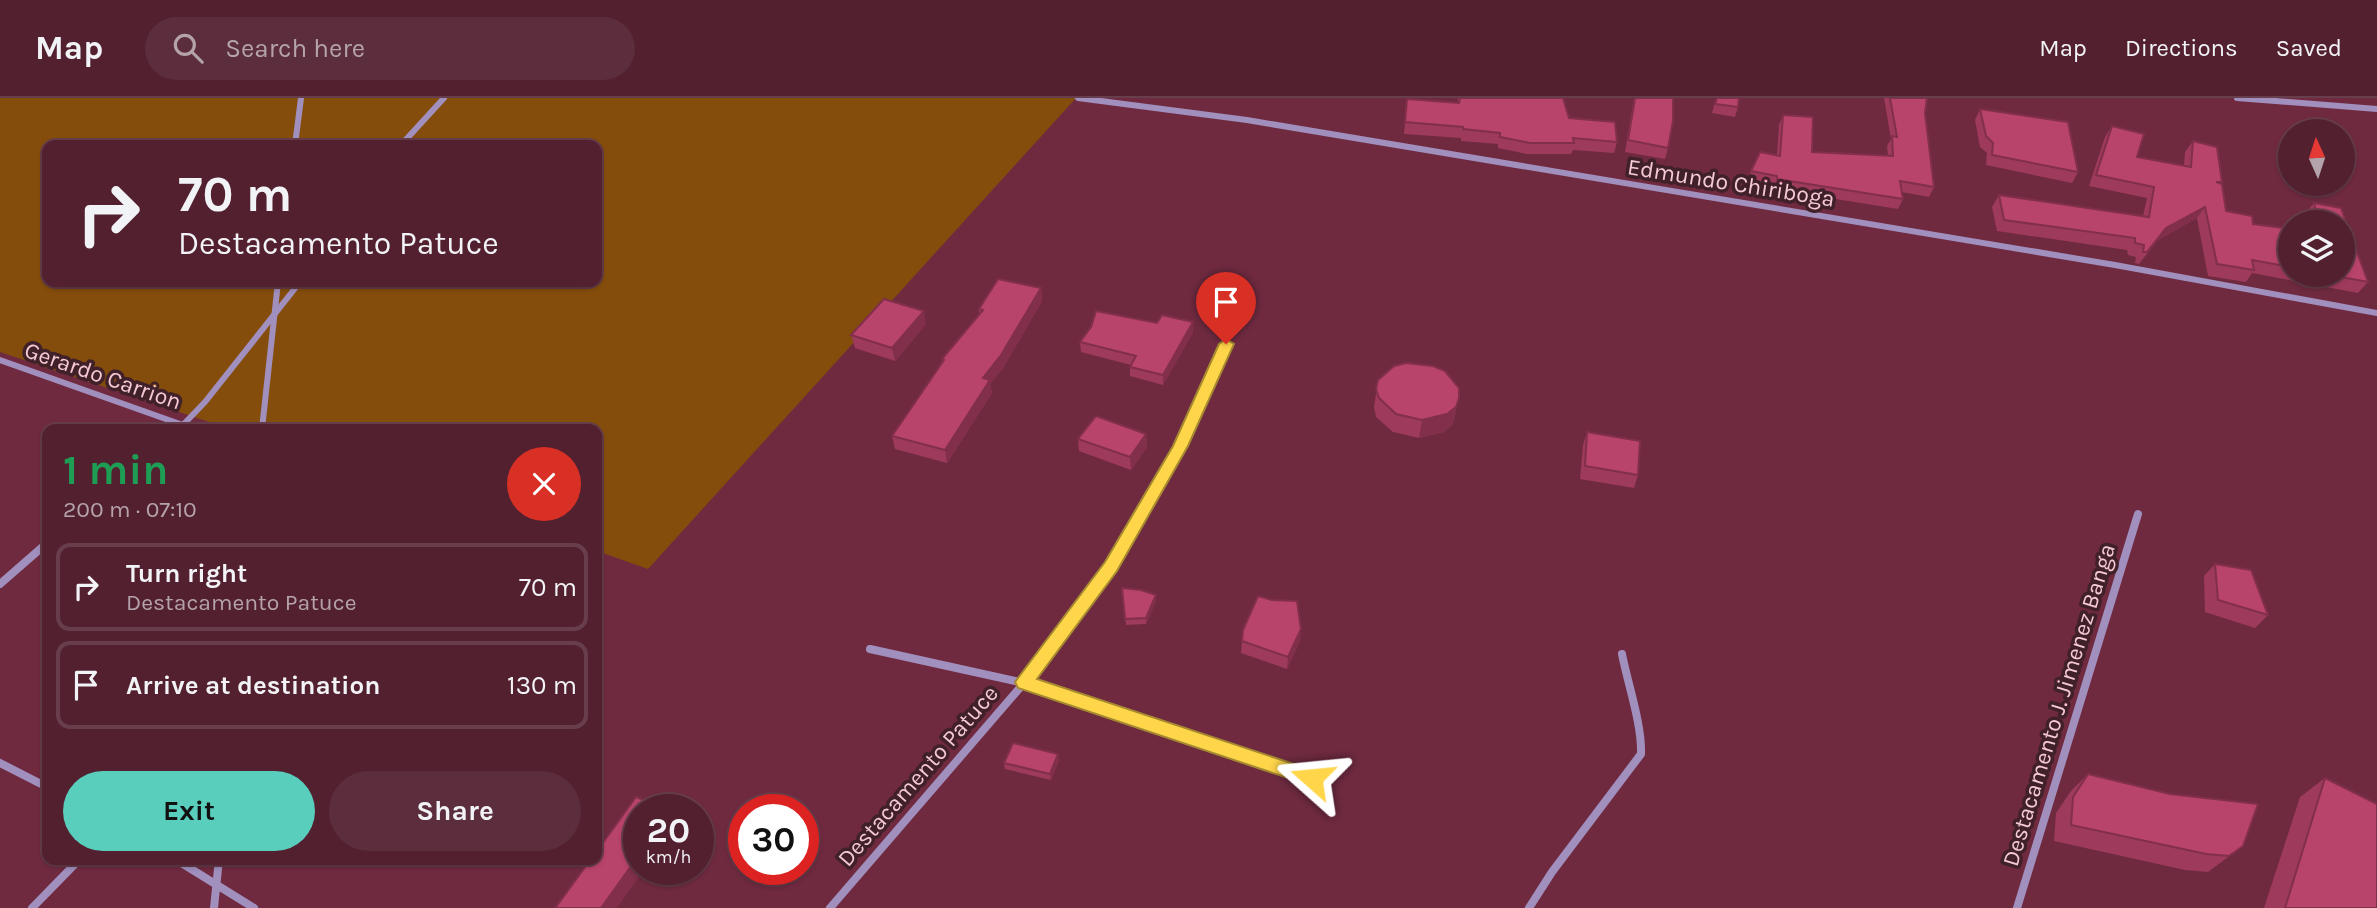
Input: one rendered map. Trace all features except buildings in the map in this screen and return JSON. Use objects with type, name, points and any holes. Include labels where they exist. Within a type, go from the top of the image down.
[{"type":"street","points":[[296,140],[301,98]]},
{"type":"street","points":[[406,140],[444,98]]},
{"type":"street","name":"Edmundo Chiriboga","points":[[1078,98],[1316,132],[2115,265],[2377,313]]},
{"type":"street","points":[[2237,98],[2377,109]]},
{"type":"street","points":[[263,424],[277,287]]},
{"type":"street","points":[[184,424],[205,402],[296,287]]},
{"type":"street","name":"Destacamento Patuce","points":[[830,908],[1024,682],[1111,566],[1181,446],[1226,344]]},
{"type":"street","name":"Gerardo Carrion","points":[[0,360],[173,424]]},
{"type":"street","name":"Destacamento J. Jimenez Banga","points":[[2017,908],[2138,514]]},
{"type":"street","points":[[0,584],[42,547]]},
{"type":"street","points":[[870,649],[1024,682],[1312,778]]},
{"type":"street","points":[[1529,908],[1552,872],[1641,754],[1642,733],[1633,708],[1622,654]]},
{"type":"street","points":[[0,763],[42,784]]},
{"type":"street","points":[[32,908],[73,865]]},
{"type":"street","points":[[185,865],[254,908]]},
{"type":"street","points":[[214,908],[219,865]]},
{"type":"shaded area","points":[[0,98],[1076,98],[648,569],[602,553],[602,424],[215,424],[0,352]]},
{"type":"route","points":[[1226,344],[1181,446],[1111,566],[1024,682],[1312,778]]}]
